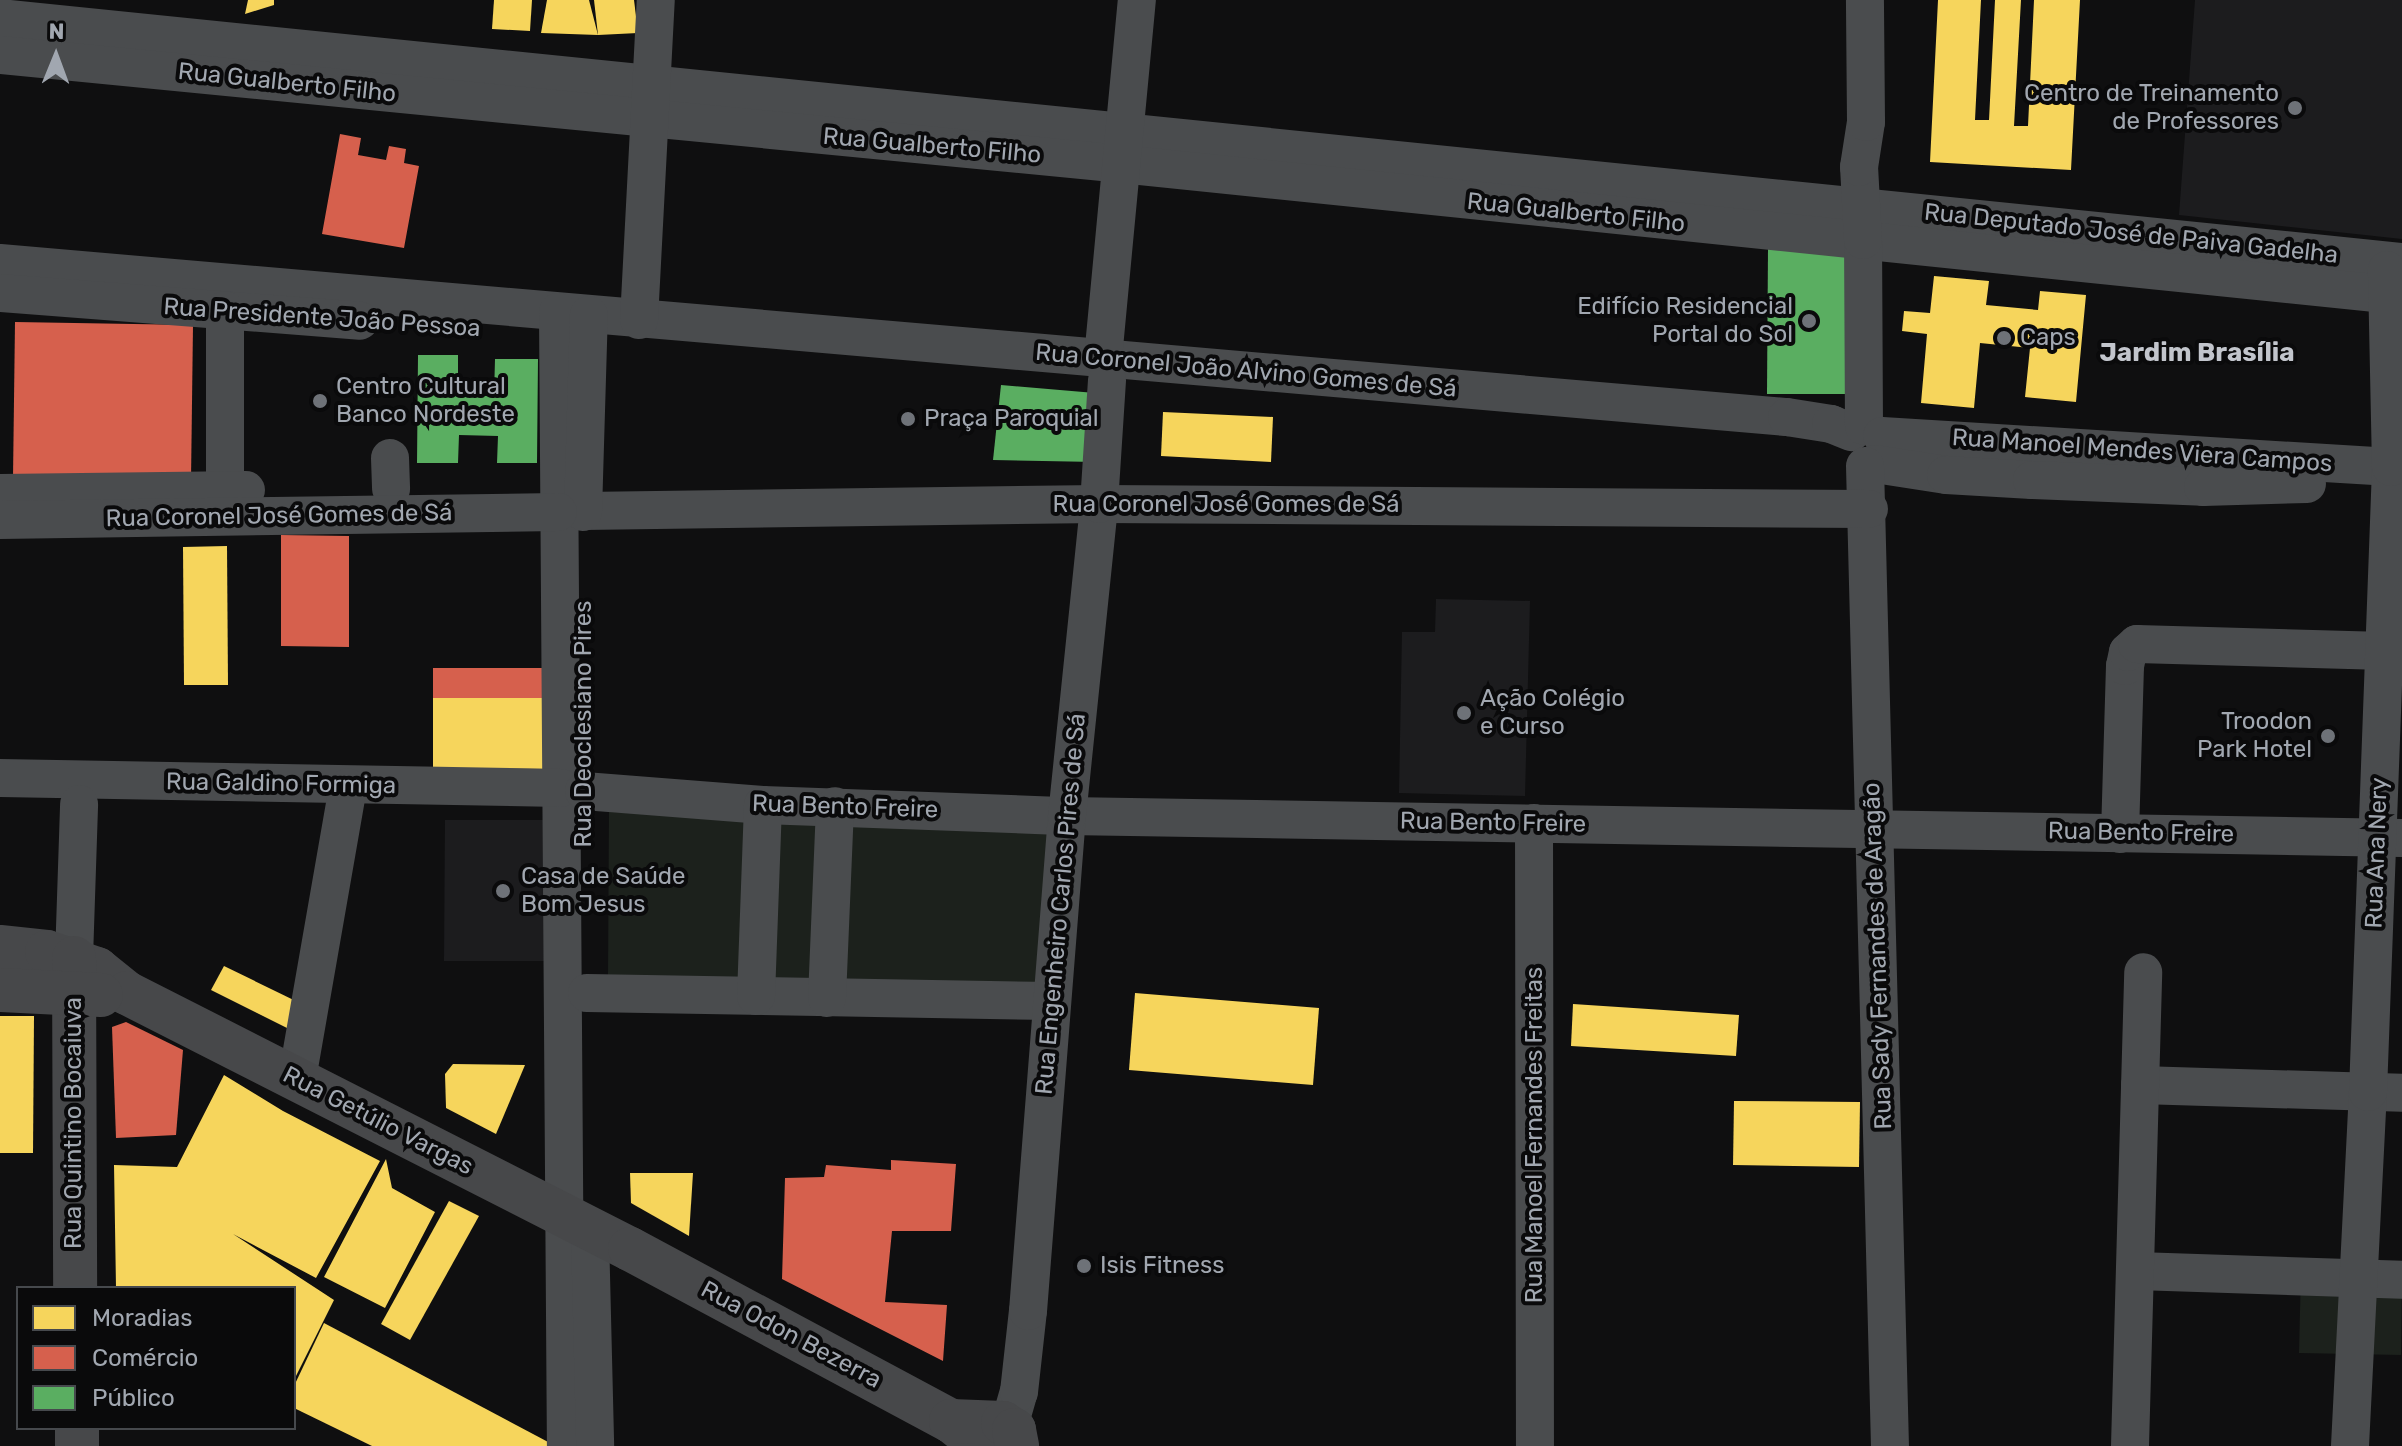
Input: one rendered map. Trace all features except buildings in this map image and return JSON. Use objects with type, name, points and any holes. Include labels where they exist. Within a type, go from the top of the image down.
[{"type":"main road","name":"Rua Getúlio Vargas","points":[[0,947],[73,976]]},
{"type":"main road","name":"Rua Getúlio Vargas","points":[[0,990],[73,976],[108,976],[127,993],[630,1249]]},
{"type":"main road","name":"Rua Quintino Bocaiuva","points":[[73,976],[75,1286]]},
{"type":"main road","name":"Rua Odon Bezerra","points":[[630,1249],[986,1433]]},
{"type":"street","points":[[642,331],[656,0]]},
{"type":"street","name":"Rua Engenheiro Carlos Pires de Sá","points":[[986,1433],[1022,1369],[1067,816],[1113,370],[1122,148],[1137,0]]},
{"type":"street","points":[[1848,0],[1850,128],[1859,167],[1862,224]]},
{"type":"street","points":[[1859,167],[1866,122],[1865,0]]},
{"type":"street","name":"Rua Gualberto Filho","points":[[0,18],[652,102],[1862,224]]},
{"type":"street","name":"Rua Gualberto Filho","points":[[0,55],[652,102]]},
{"type":"street","name":"Rua Deputado José de Paiva Gadelha","points":[[1862,224],[2394,278]]},
{"type":"street","name":"Rua Sady Fernandes de Aragão","points":[[1862,224],[1890,1446]]},
{"type":"street","name":"Rua Presidente João Pessoa","points":[[0,263],[642,331]]},
{"type":"street","name":"Rua Ana Nery","points":[[2350,1446],[2358,1278],[2385,1092],[2390,837],[2385,651],[2394,587],[2394,278]]},
{"type":"street","name":"Rua Presidente João Pessoa","points":[[0,293],[225,310],[573,325]]},
{"type":"street","points":[[225,310],[225,491]]},
{"type":"street","name":"Rua Deoclesiano Pires","points":[[573,325],[569,796],[578,1223]]},
{"type":"street","name":"Rua Coronel João Alvino Gomes de Sá","points":[[642,331],[1598,411],[1787,417],[1831,424],[1865,459]]},
{"type":"street","points":[[1865,459],[1946,475],[2203,487],[2394,473]]},
{"type":"street","name":"Rua Coronel José Gomes de Sá","points":[[0,520],[570,499],[1099,492],[1865,459]]},
{"type":"street","name":"Rua Coronel José Gomes de Sá","points":[[0,493],[225,491],[390,473],[570,499]]},
{"type":"street","points":[[2120,834],[2125,666],[2128,652],[2137,644],[2385,651]]},
{"type":"street","name":"Rua Galdino Formiga","points":[[0,778],[347,796]]},
{"type":"street","points":[[297,1079],[347,796]]},
{"type":"street","name":"Rua Galdino Formiga","points":[[0,802],[79,804],[347,796],[569,796]]},
{"type":"street","name":"Rua Deoclesiano Pires","points":[[569,796],[587,993],[578,1223]]},
{"type":"street","name":"Rua Bento Freire","points":[[569,796],[1067,816],[2390,837]]},
{"type":"street","points":[[73,976],[79,804]]},
{"type":"street","points":[[756,996],[763,805]]},
{"type":"street","points":[[827,998],[835,806]]},
{"type":"street","name":"Rua Manoel Fernandes Freitas","points":[[1534,823],[1535,1446]]},
{"type":"street","points":[[2130,1446],[2143,972]]},
{"type":"street","points":[[587,993],[1052,1001]]},
{"type":"street","points":[[2140,1085],[2385,1092]]},
{"type":"street","points":[[578,1223],[580,1438]]},
{"type":"street","points":[[2137,1271],[2402,1280]]},
{"type":"shaded area","name":"Centro de Treinamento de Professores","points":[[2195,0],[2402,0],[2402,239],[2179,215]]},
{"type":"shaded area","name":"Ação Colégio e Curso","points":[[1436,599],[1530,601],[1525,796],[1399,793],[1402,632],[1435,632]]},
{"type":"shaded area","points":[[609,812],[1053,826],[1046,983],[608,977]]},
{"type":"shaded area","name":"Casa de Saúde Bom Jesus","points":[[445,820],[561,820],[561,961],[444,961]]},
{"type":"shaded area","points":[[2301,1270],[2402,1272],[2401,1355],[2299,1353]]},
{"type":"place","name":"Centro de Treinamento de Professores","points":[[2295,108]]},
{"type":"place","name":"Edifício Residencial Portal do Sol","points":[[1809,321]]},
{"type":"place","name":"Caps","points":[[2004,338]]},
{"type":"place","name":"Centro Cultural Banco Nordeste","points":[[320,401]]},
{"type":"place","name":"Praça Paroquial","points":[[908,419]]},
{"type":"place","name":"Ação Colégio e Curso","points":[[1464,713]]},
{"type":"place","name":"Troodon Park Hotel","points":[[2328,736]]},
{"type":"place","name":"Casa de Saúde Bom Jesus","points":[[503,891]]},
{"type":"place","name":"Isis Fitness","points":[[1084,1266]]},
{"type":"district","name":"Jardim Brasília","points":[[2197,353]]}]
